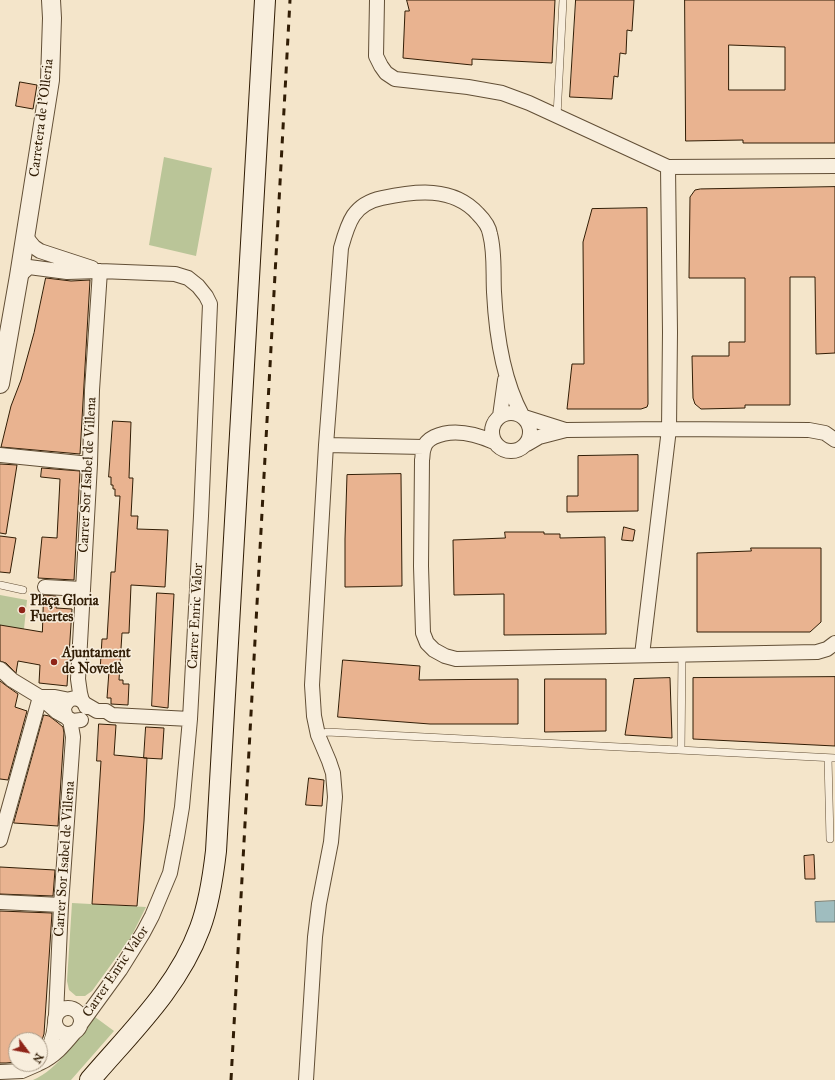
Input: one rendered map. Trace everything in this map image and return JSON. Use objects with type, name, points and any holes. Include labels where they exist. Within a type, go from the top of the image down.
[{"type":"main road","points":[[90,1080],[150,1011],[164,993],[185,960],[204,918],[214,874],[217,843],[264,0]]},
{"type":"street","name":"Carretera de l'Olleria","points":[[0,384],[2,357],[19,276],[50,80],[52,18],[51,0]]},
{"type":"street","points":[[378,0],[376,56],[386,73],[395,78],[468,87],[502,93],[529,103],[668,167],[835,166]]},
{"type":"street","points":[[642,655],[670,429],[668,167]]},
{"type":"street","points":[[306,1080],[315,937],[319,904],[331,842],[335,797],[333,773],[318,735],[314,716],[312,685],[326,445],[341,248],[349,222],[355,212],[363,205],[373,200],[429,192],[459,198],[472,207],[484,220],[490,233],[493,249],[498,335],[505,370],[513,398],[531,429],[530,438],[527,444]]},
{"type":"street","name":"Carrer Enric Valor","points":[[25,236],[34,247],[40,251],[100,271]]},
{"type":"street","name":"Carrer Enric Valor","points":[[19,276],[29,268],[67,272],[100,271],[175,274],[188,278],[198,286],[210,304],[201,516],[190,719],[182,807],[172,862],[166,885],[152,916],[134,949],[77,1029],[57,1052],[48,1058]]},
{"type":"street","name":"Carrer Sor Isabel de Villena","points":[[48,1051],[54,1031],[73,737],[76,710],[80,693],[78,679],[82,589],[90,464],[92,390],[100,271]]},
{"type":"street","points":[[494,442],[492,431],[498,419],[505,370]]},
{"type":"street","points":[[566,430],[523,416],[506,413],[498,419],[460,432],[441,434],[427,442],[424,447],[422,460],[420,566],[423,633],[430,646],[445,656],[456,659],[817,652],[827,649],[835,642]]},
{"type":"street","points":[[460,432],[482,436],[494,442],[498,447],[509,452],[522,449],[527,444],[539,437],[566,430],[809,430],[825,433],[835,440]]},
{"type":"street","points":[[326,445],[424,447]]},
{"type":"street","points":[[0,455],[90,464]]},
{"type":"street","points":[[45,587],[82,589]]},
{"type":"street","points":[[0,669],[12,680],[40,697],[53,710],[76,710]]},
{"type":"street","points":[[40,697],[62,697],[76,710],[89,716],[105,718],[112,715],[190,719]]},
{"type":"street","points":[[0,840],[40,697]]},
{"type":"street","points":[[0,902],[61,905]]},
{"type":"street","name":"Carrer Sor Isabel de Villena","points":[[57,980],[65,998],[72,1008]]},
{"type":"street","points":[[64,1008],[72,1008],[79,1014],[81,1018],[77,1029],[66,1034],[62,1033],[56,1027],[55,1019],[64,1008]]},
{"type":"lane","points":[[556,116],[563,0]]},
{"type":"lane","points":[[0,585],[23,590]]},
{"type":"lane","points":[[681,750],[682,654]]},
{"type":"lane","points":[[318,735],[327,732],[832,758],[830,839]]},
{"type":"green space","points":[[164,157],[212,168],[196,256],[149,245]]},
{"type":"green space","points":[[0,595],[27,600],[24,629],[0,625]]},
{"type":"green space","points":[[72,903],[146,907],[131,937],[92,991],[85,996],[76,996],[69,990],[67,981]]},
{"type":"green space","points":[[95,1017],[114,1031],[71,1080],[33,1080],[48,1072],[67,1052]]},
{"type":"water","points":[[835,901],[835,922],[816,922],[815,902]]},
{"type":"building","points":[[407,0],[555,0],[552,63],[472,59],[472,65],[403,58],[405,11],[409,11]]},
{"type":"building","points":[[576,0],[634,0],[632,31],[627,30],[626,54],[620,53],[618,77],[614,76],[612,99],[570,97]]},
{"type":"building","points":[[685,0],[835,0],[835,143],[743,143],[743,140],[686,141]],"holes":[[[729,45],[785,47],[785,90],[729,90]]]},
{"type":"building","points":[[20,82],[37,85],[33,109],[16,106]]},
{"type":"building","points":[[835,187],[835,353],[816,354],[815,277],[790,277],[790,405],[745,405],[745,408],[701,409],[695,404],[693,398],[692,356],[729,356],[729,342],[745,342],[745,278],[689,278],[690,197],[695,190],[700,189]]},
{"type":"building","points":[[647,208],[647,407],[641,409],[567,409],[572,364],[584,364],[583,242],[592,209]]},
{"type":"building","points":[[46,278],[71,281],[90,280],[80,454],[1,447],[11,406],[21,380],[34,333]]},
{"type":"building","points":[[113,421],[131,422],[129,478],[133,478],[131,516],[138,516],[137,529],[168,530],[165,587],[131,585],[129,633],[122,633],[119,680],[123,680],[123,684],[129,684],[128,705],[111,704],[111,698],[107,698],[109,671],[100,671],[102,639],[107,639],[111,572],[115,572],[120,496],[115,496],[115,489],[113,489],[113,485],[111,485],[111,477],[109,477]]},
{"type":"building","points":[[638,455],[638,511],[567,512],[567,496],[578,496],[578,456]]},
{"type":"building","points":[[0,464],[17,465],[6,534],[0,533]]},
{"type":"building","points":[[42,468],[80,471],[74,580],[38,578],[42,537],[57,538],[60,479],[41,477]]},
{"type":"building","points":[[401,474],[402,586],[345,587],[347,475]]},
{"type":"building","points":[[624,527],[635,530],[633,541],[622,540]]},
{"type":"building","points":[[505,532],[544,532],[544,534],[560,534],[560,538],[605,537],[606,634],[504,635],[504,594],[454,595],[453,540],[505,538]]},
{"type":"building","points":[[0,536],[16,538],[10,573],[0,572]]},
{"type":"building","points":[[751,548],[821,548],[821,622],[810,632],[697,632],[697,553],[751,551]]},
{"type":"building","points":[[157,593],[174,594],[168,708],[152,706]]},
{"type":"building","points":[[44,595],[56,596],[56,608],[72,609],[67,686],[39,683],[40,665],[18,661],[16,673],[6,663],[0,661],[0,625],[42,632]]},
{"type":"building","points":[[343,660],[420,666],[419,680],[518,679],[518,724],[430,724],[338,717]]},
{"type":"building","points":[[835,677],[835,746],[693,739],[693,678]]},
{"type":"building","points":[[670,678],[672,738],[625,735],[634,679]]},
{"type":"building","points":[[545,679],[606,679],[606,731],[545,732]]},
{"type":"building","points":[[0,681],[18,694],[15,707],[27,711],[8,780],[0,779]]},
{"type":"building","points":[[44,715],[49,716],[63,727],[64,733],[58,826],[14,823]]},
{"type":"building","points":[[99,724],[116,725],[114,755],[147,758],[144,821],[137,906],[92,904],[101,761],[97,761]]},
{"type":"building","points":[[146,727],[164,728],[162,759],[144,758]]},
{"type":"building","points":[[309,778],[324,780],[322,806],[306,805]]},
{"type":"building","points":[[814,855],[815,879],[805,879],[804,856]]},
{"type":"building","points":[[0,867],[55,870],[53,896],[0,894]]},
{"type":"building","points":[[0,911],[52,913],[44,1032],[8,1032],[8,1063],[0,1063]]},
{"type":"railway","points":[[231,1080],[290,0]]},
{"type":"place","name":"Plaça Gloria Fuertes","points":[[22,610]]},
{"type":"place","name":"Ajuntament de Novetlè","points":[[54,662]]}]
